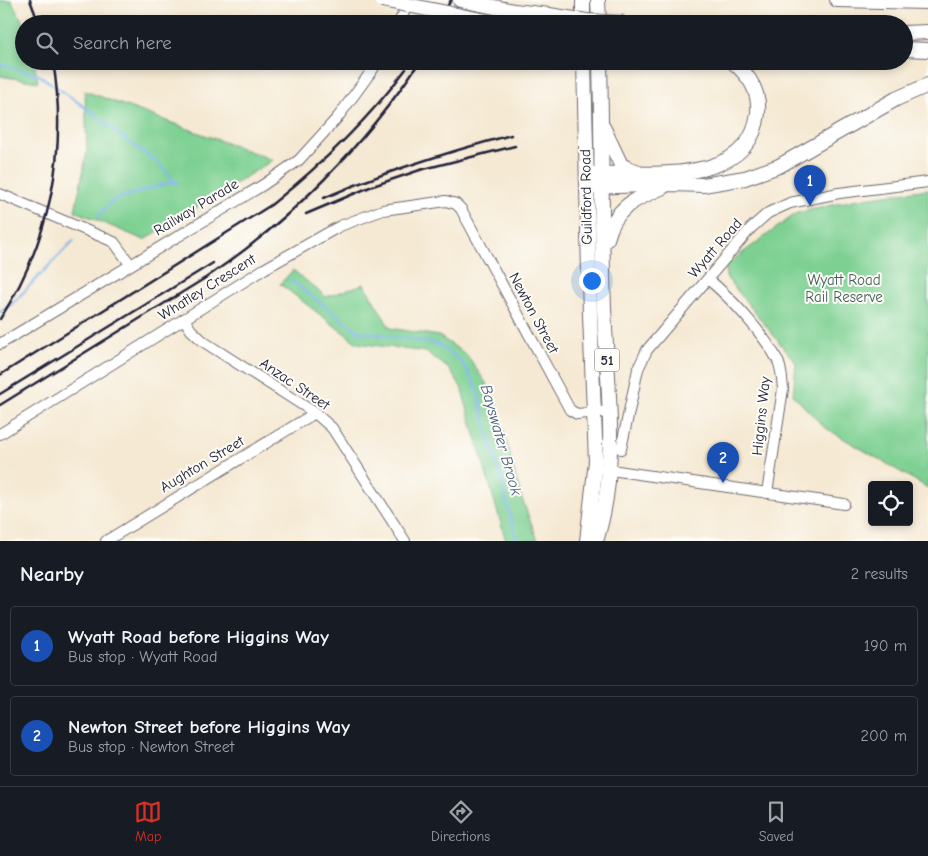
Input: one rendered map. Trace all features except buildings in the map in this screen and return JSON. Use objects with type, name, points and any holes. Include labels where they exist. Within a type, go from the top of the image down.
[{"type":"highway","points":[[382,0],[457,15]]},
{"type":"highway","points":[[460,0],[548,15]]},
{"type":"highway","points":[[583,0],[583,15]]},
{"type":"highway","points":[[598,0],[599,15]]},
{"type":"highway","points":[[836,0],[928,2]]},
{"type":"highway","points":[[913,33],[928,32]]},
{"type":"highway","points":[[913,49],[928,50]]},
{"type":"highway","name":"Guildford Road","points":[[584,70],[594,413],[602,469],[600,530],[596,541]]},
{"type":"highway","name":"Guildford Road","points":[[587,541],[602,469],[610,411],[603,257],[600,70]]},
{"type":"highway","points":[[601,180],[645,173],[685,172],[712,168],[732,157],[746,144],[756,124],[758,100],[752,82],[742,70]]},
{"type":"highway","points":[[586,180],[703,185],[745,178],[779,166],[889,103],[928,85]]},
{"type":"highway","points":[[602,124],[621,164],[627,168],[645,173]]},
{"type":"highway","points":[[603,257],[610,225],[621,210],[639,198],[671,184]]},
{"type":"street","points":[[402,15],[410,0]]},
{"type":"street","name":"Railway Parade","points":[[0,344],[263,185],[299,160],[338,117],[372,70]]},
{"type":"street","name":"Wyatt Road","points":[[620,449],[638,369],[647,350],[752,228],[768,213],[790,203],[839,193],[928,182]]},
{"type":"street","points":[[0,194],[114,242],[130,264]]},
{"type":"street","name":"Newton Street","points":[[446,201],[456,204],[461,209],[570,410],[577,414],[610,411]]},
{"type":"street","name":"Whatley Crescent","points":[[0,434],[280,259],[340,226],[383,210],[446,201]]},
{"type":"street","name":"Higgins Way","points":[[708,279],[730,298],[759,334],[778,360],[782,374],[782,389],[767,493]]},
{"type":"street","name":"Anzac Street","points":[[184,319],[191,330],[204,342],[315,413],[332,428],[405,541]]},
{"type":"street","name":"Aughton Street","points":[[106,541],[315,413]]},
{"type":"street","points":[[602,469],[844,504]]},
{"type":"green space","points":[[0,0],[11,0],[19,15],[15,15],[15,70],[36,70],[38,82],[0,76]]},
{"type":"green space","points":[[85,91],[273,160],[144,240],[75,211],[87,152]]},
{"type":"green space","name":"Wyatt Road Rail Reserve","points":[[928,189],[928,488],[824,427],[793,395],[796,363],[726,277],[726,265],[797,213],[858,199]]},
{"type":"green space","points":[[293,270],[326,297],[364,284],[390,328],[439,336],[467,355],[490,389],[498,409],[522,499],[538,541],[506,541],[461,387],[448,368],[426,352],[357,343],[280,284]]},
{"type":"waterway","points":[[0,64],[15,68]]},
{"type":"waterway","points":[[21,70],[39,75],[96,115],[157,162],[177,183]]},
{"type":"waterway","points":[[98,216],[113,200],[168,183],[177,183]]},
{"type":"waterway","points":[[0,312],[11,305],[74,240]]},
{"type":"waterway","name":"Bayswater Brook","points":[[290,280],[358,331],[438,344],[462,362],[476,387],[517,541]]},
{"type":"railway","points":[[30,0],[36,15]]},
{"type":"railway","points":[[442,15],[451,0]]},
{"type":"railway","points":[[0,319],[17,290],[31,259],[43,228],[51,195],[58,129],[54,70]]},
{"type":"railway","points":[[0,375],[271,205],[308,174],[360,124],[405,70]]},
{"type":"railway","points":[[0,405],[207,277],[268,231],[324,180],[375,122],[414,70]]},
{"type":"railway","points":[[324,198],[370,179],[417,163],[511,135]]},
{"type":"railway","points":[[306,214],[370,187],[420,170],[515,146]]},
{"type":"railway","points":[[0,394],[213,263]]},
{"type":"place","name":"Wyatt Road before Higgins Way","points":[[810,206]]},
{"type":"place","name":"Newton Street before Higgins Way","points":[[723,483]]}]
